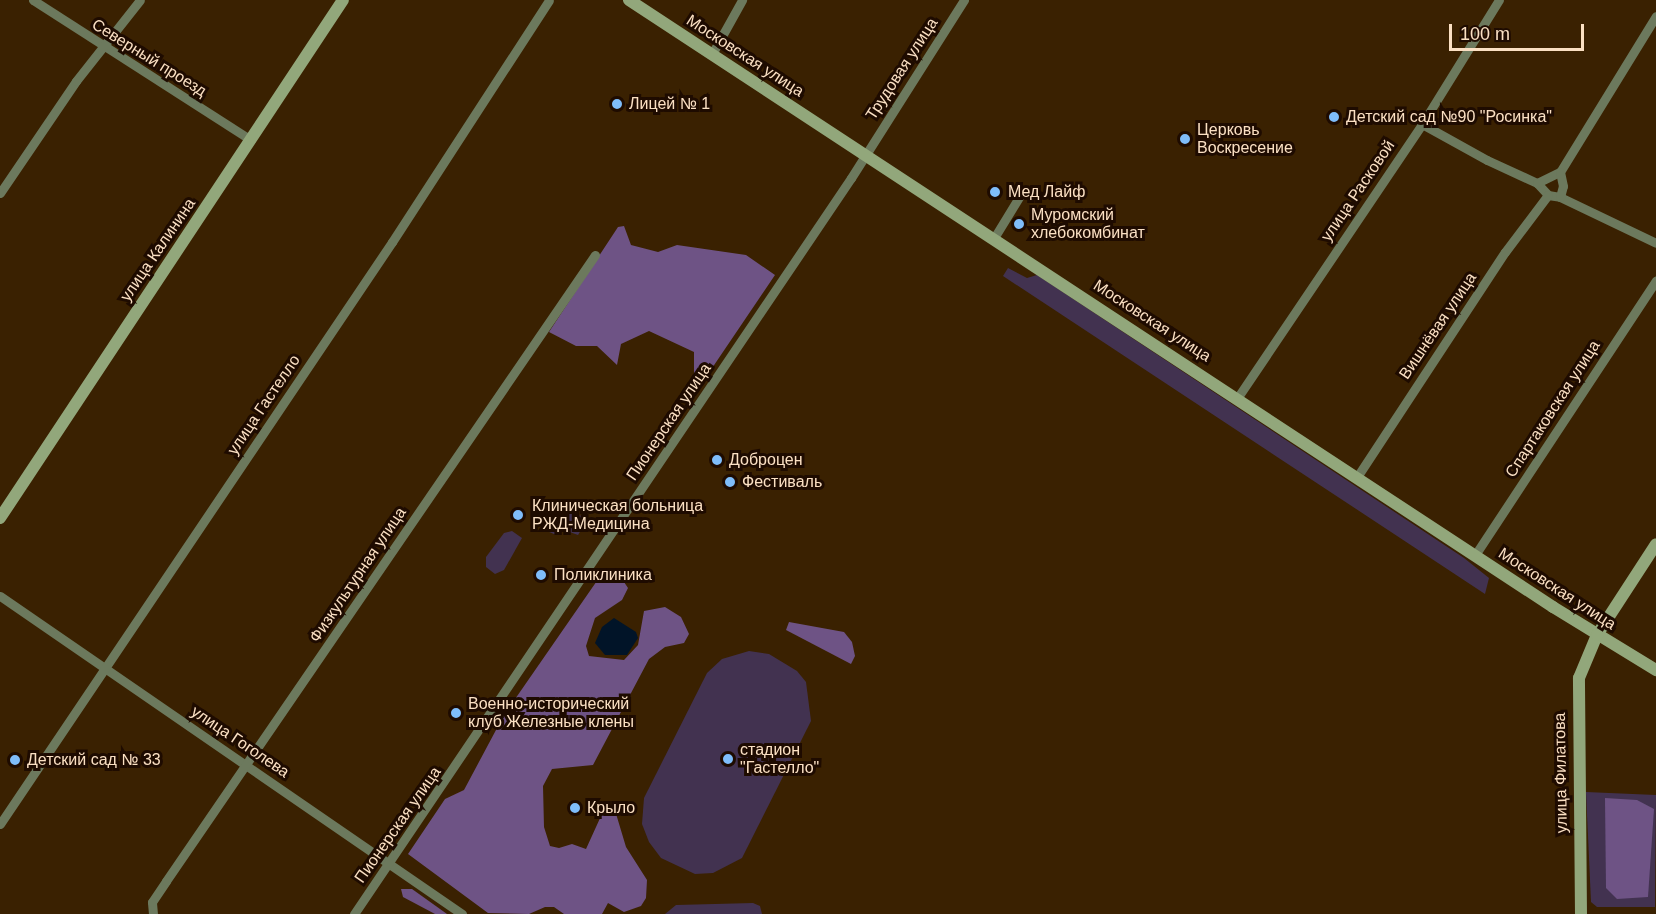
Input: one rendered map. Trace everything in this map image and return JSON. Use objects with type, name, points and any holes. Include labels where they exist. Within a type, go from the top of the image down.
[{"type":"main road","name":"улица Калинина","points":[[0,518],[344,0]]},
{"type":"main road","name":"Московская улица","points":[[629,0],[1238,397],[1597,635],[1656,670]]},
{"type":"main road","name":"улица Филатова","points":[[1581,914],[1576,697],[1584,662],[1597,635],[1656,544]]},
{"type":"street","name":"Северный проезд","points":[[33,0],[104,49],[251,140]]},
{"type":"street","points":[[0,193],[76,81],[104,49],[140,0]]},
{"type":"street","name":"улица Гастелло","points":[[0,824],[392,242],[549,0]]},
{"type":"street","points":[[712,54],[742,0]]},
{"type":"street","name":"Трудовая улица","points":[[867,155],[964,0]]},
{"type":"street","name":"улица Расковой","points":[[1238,397],[1422,124],[1499,0]]},
{"type":"street","points":[[1537,183],[1560,172],[1656,16]]},
{"type":"street","points":[[1422,124],[1487,160],[1537,183],[1548,195],[1560,197],[1656,243]]},
{"type":"street","name":"Пионерская улица","points":[[354,914],[391,864],[867,155]]},
{"type":"street","points":[[1560,172],[1563,186],[1560,197]]},
{"type":"street","points":[[994,238],[1021,194]]},
{"type":"street","name":"Вишнёвая улица","points":[[1358,477],[1505,252],[1548,195]]},
{"type":"street","name":"Физкультурная улица","points":[[153,914],[152,902],[248,765],[595,255]]},
{"type":"street","name":"Спартаковская улица","points":[[1475,555],[1656,280]]},
{"type":"street","name":"улица Гоголева","points":[[0,596],[462,914]]},
{"type":"shaded area","points":[[624,226],[631,245],[658,252],[677,245],[746,255],[775,275],[704,380],[694,374],[694,352],[649,331],[621,344],[617,365],[597,346],[576,346],[549,332],[618,227]]},
{"type":"shaded area","points":[[1008,268],[1027,278],[1037,275],[1464,558],[1489,578],[1485,594],[1003,276]]},
{"type":"shaded area","points":[[562,511],[582,516],[586,522],[578,535],[564,530],[556,535],[547,531]]},
{"type":"shaded area","points":[[512,531],[522,538],[504,570],[495,574],[486,567],[486,557],[504,533]]},
{"type":"shaded area","points":[[601,575],[620,576],[628,588],[622,600],[595,618],[586,646],[589,656],[624,660],[638,645],[644,611],[665,607],[681,617],[689,634],[684,643],[665,647],[649,659],[593,765],[552,769],[543,786],[544,827],[550,846],[559,848],[572,844],[586,849],[606,805],[614,807],[626,847],[647,880],[646,898],[641,906],[624,912],[608,903],[602,914],[564,914],[554,907],[545,907],[529,914],[488,913],[408,854],[445,799],[464,790],[504,715]]},
{"type":"shaded area","points":[[789,622],[844,632],[852,642],[855,656],[851,664],[786,630]]},
{"type":"shaded area","name":"стадион \"Гастелло\"","points":[[749,651],[769,654],[797,671],[806,682],[811,721],[742,858],[713,873],[695,874],[661,858],[649,842],[642,824],[644,798],[707,673],[722,659]]},
{"type":"shaded area","points":[[1586,792],[1656,795],[1655,907],[1597,907],[1591,902]]},
{"type":"shaded area","points":[[1605,798],[1637,800],[1654,809],[1648,897],[1617,899],[1606,888]]},
{"type":"shaded area","points":[[401,889],[412,889],[447,914],[435,914],[403,897]]},
{"type":"shaded area","points":[[753,903],[760,906],[762,914],[665,914],[676,905]]},
{"type":"water","points":[[614,618],[636,632],[638,638],[627,655],[605,655],[595,643],[602,627]]},
{"type":"place","name":"Лицей № 1","points":[[617,104]]},
{"type":"place","name":"Детский сад №90 \"Росинка\"","points":[[1334,117]]},
{"type":"place","name":"Церковь Воскресение","points":[[1185,139]]},
{"type":"place","name":"Мед Лайф","points":[[995,192]]},
{"type":"place","name":"Муромский хлебокомбинат","points":[[1019,224]]},
{"type":"place","name":"Доброцен","points":[[717,460]]},
{"type":"place","name":"Фестиваль","points":[[730,482]]},
{"type":"place","name":"Клиническая больница РЖД-Медицина","points":[[518,515]]},
{"type":"place","name":"Поликлиника","points":[[541,575]]},
{"type":"place","name":"Военно-исторический клуб Железные клены","points":[[456,713]]},
{"type":"place","name":"стадион \"Гастелло\"","points":[[728,759]]},
{"type":"place","name":"Детский сад № 33","points":[[15,760]]},
{"type":"place","name":"Крыло","points":[[575,808]]}]
